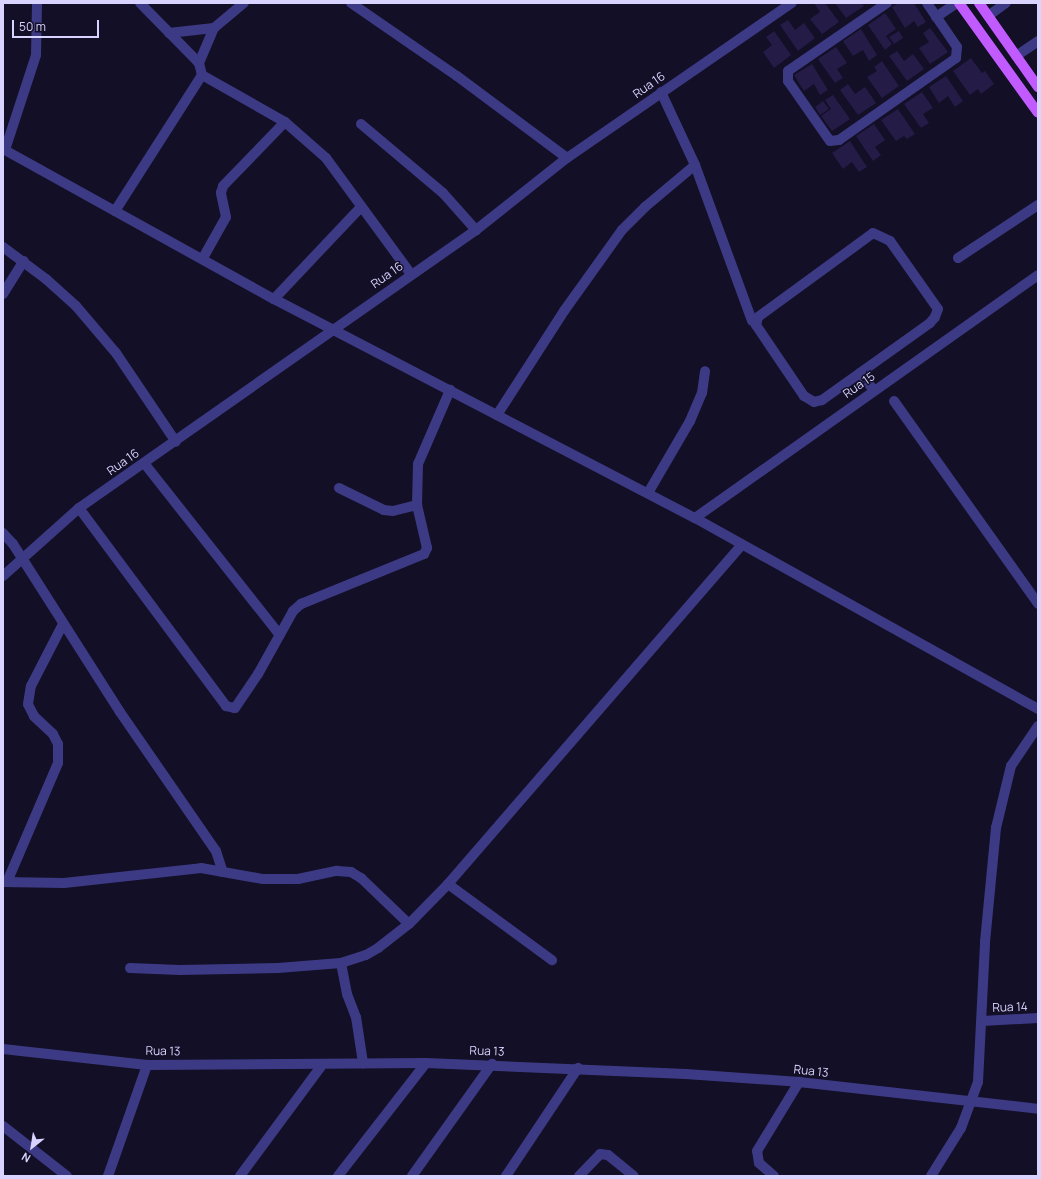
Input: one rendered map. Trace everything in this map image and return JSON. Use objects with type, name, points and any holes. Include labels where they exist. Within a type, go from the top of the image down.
[{"type":"main road","points":[[958,3],[1038,113]]},
{"type":"main road","points":[[979,3],[1038,87]]},
{"type":"street","points":[[37,3],[36,55],[4,149],[332,330],[695,518],[742,546],[1038,709]]},
{"type":"street","points":[[140,3],[199,63],[202,75],[285,122],[326,158],[411,274]]},
{"type":"street","points":[[199,63],[214,28],[244,3]]},
{"type":"street","points":[[351,3],[474,89],[566,158]]},
{"type":"street","name":"Rua 16","points":[[3,576],[80,508],[176,442],[411,274],[476,230],[566,158],[792,3]]},
{"type":"street","points":[[887,3],[788,71],[788,81],[830,141],[839,140],[952,63],[957,53],[956,47],[927,3]]},
{"type":"street","points":[[936,17],[958,3]]},
{"type":"street","points":[[988,16],[1006,3]]},
{"type":"street","points":[[169,33],[214,28]]},
{"type":"street","points":[[1016,56],[1038,41]]},
{"type":"street","points":[[115,211],[202,75]]},
{"type":"street","points":[[661,92],[695,166],[752,321]]},
{"type":"street","points":[[203,258],[226,216],[221,193],[223,186],[285,122]]},
{"type":"street","points":[[361,124],[443,193],[476,230]]},
{"type":"street","points":[[497,415],[564,310],[622,230],[645,207],[695,166]]},
{"type":"street","points":[[958,258],[1038,205]]},
{"type":"street","points":[[274,299],[361,207]]},
{"type":"street","points":[[874,233],[883,235],[890,241],[938,309],[930,323],[860,373],[822,400],[814,402],[804,396],[756,325],[764,311],[874,233]]},
{"type":"street","points":[[3,247],[24,261],[76,306],[116,353],[176,442]]},
{"type":"street","points":[[3,294],[24,261]]},
{"type":"street","name":"Rua 15","points":[[695,518],[1038,275]]},
{"type":"street","points":[[648,493],[690,421],[702,394],[705,371]]},
{"type":"street","points":[[860,373],[874,390]]},
{"type":"street","points":[[80,508],[230,709],[240,704],[280,635],[292,611],[301,604],[424,554],[427,548],[417,505],[418,464],[450,390]]},
{"type":"street","points":[[894,401],[1038,604]]},
{"type":"street","points":[[144,463],[280,635]]},
{"type":"street","points":[[339,488],[384,510],[393,511],[417,505]]},
{"type":"street","points":[[3,533],[22,559],[120,712],[216,851],[223,872]]},
{"type":"street","points":[[130,968],[180,970],[278,968],[341,963],[366,955],[408,924],[448,884],[742,546]]},
{"type":"street","points":[[63,624],[32,686],[28,704],[34,716],[53,734],[58,744],[58,763],[5,882],[64,883],[201,868],[263,879],[298,879],[337,871],[351,872],[361,878],[408,924]]},
{"type":"street","points":[[931,1176],[961,1128],[978,1082],[985,942],[996,828],[1012,766],[1038,726]]},
{"type":"street","points":[[448,884],[552,960]]},
{"type":"street","points":[[341,963],[347,994],[356,1017],[363,1064]]},
{"type":"street","name":"Rua 14","points":[[982,1021],[1038,1018]]},
{"type":"street","name":"Rua 13","points":[[3,1049],[147,1065],[322,1065],[426,1063],[578,1068],[799,1082],[1038,1109]]},
{"type":"street","points":[[338,1176],[426,1063]]},
{"type":"street","points":[[412,1176],[492,1064]]},
{"type":"street","points":[[108,1176],[147,1065]]},
{"type":"street","points":[[240,1176],[322,1065]]},
{"type":"street","points":[[506,1176],[578,1068]]},
{"type":"street","points":[[774,1176],[759,1163],[756,1156],[757,1151],[799,1082]]},
{"type":"street","points":[[3,1126],[66,1176]]},
{"type":"street","points":[[579,1176],[600,1154],[608,1156],[634,1176]]},
{"type":"building","points":[[814,3],[825,3],[839,22],[822,34],[810,19],[820,12]]},
{"type":"building","points":[[835,3],[861,3],[864,6],[846,18]]},
{"type":"building","points":[[898,3],[914,3],[926,22],[918,27],[914,21],[905,28],[892,7]]},
{"type":"building","points":[[885,13],[896,29],[886,36],[892,44],[885,50],[868,25]]},
{"type":"building","points":[[788,20],[795,30],[804,23],[815,38],[798,51],[780,25]]},
{"type":"building","points":[[930,28],[948,52],[930,64],[919,48],[929,42],[923,33]]},
{"type":"building","points":[[861,29],[877,55],[869,61],[863,50],[853,56],[843,41]]},
{"type":"building","points":[[774,31],[791,55],[774,68],[763,52],[772,45],[766,37]]},
{"type":"building","points":[[899,31],[903,38],[894,44],[889,37]]},
{"type":"building","points":[[836,47],[847,63],[837,69],[843,78],[835,83],[818,59]]},
{"type":"building","points":[[897,51],[904,61],[913,54],[924,69],[907,81],[889,56]]},
{"type":"building","points":[[971,58],[982,73],[985,71],[994,84],[981,94],[978,89],[970,95],[953,71]]},
{"type":"building","points":[[882,61],[899,86],[882,98],[867,77],[877,71],[874,67]]},
{"type":"building","points":[[812,64],[828,90],[820,95],[814,84],[804,91],[794,75]]},
{"type":"building","points":[[946,76],[963,101],[955,107],[948,96],[939,103],[929,87]]},
{"type":"building","points":[[848,84],[855,94],[865,87],[876,103],[858,115],[840,90]]},
{"type":"building","points":[[922,92],[933,108],[923,114],[929,123],[921,128],[904,104]]},
{"type":"building","points":[[833,95],[850,119],[832,131],[821,116],[831,109],[825,100]]},
{"type":"building","points":[[823,101],[829,109],[820,115],[815,107]]},
{"type":"building","points":[[898,109],[915,134],[907,139],[904,136],[896,141],[881,120]]},
{"type":"building","points":[[874,124],[885,140],[875,147],[881,155],[873,161],[856,136]]},
{"type":"building","points":[[850,141],[867,167],[859,172],[852,162],[843,169],[832,153]]}]
